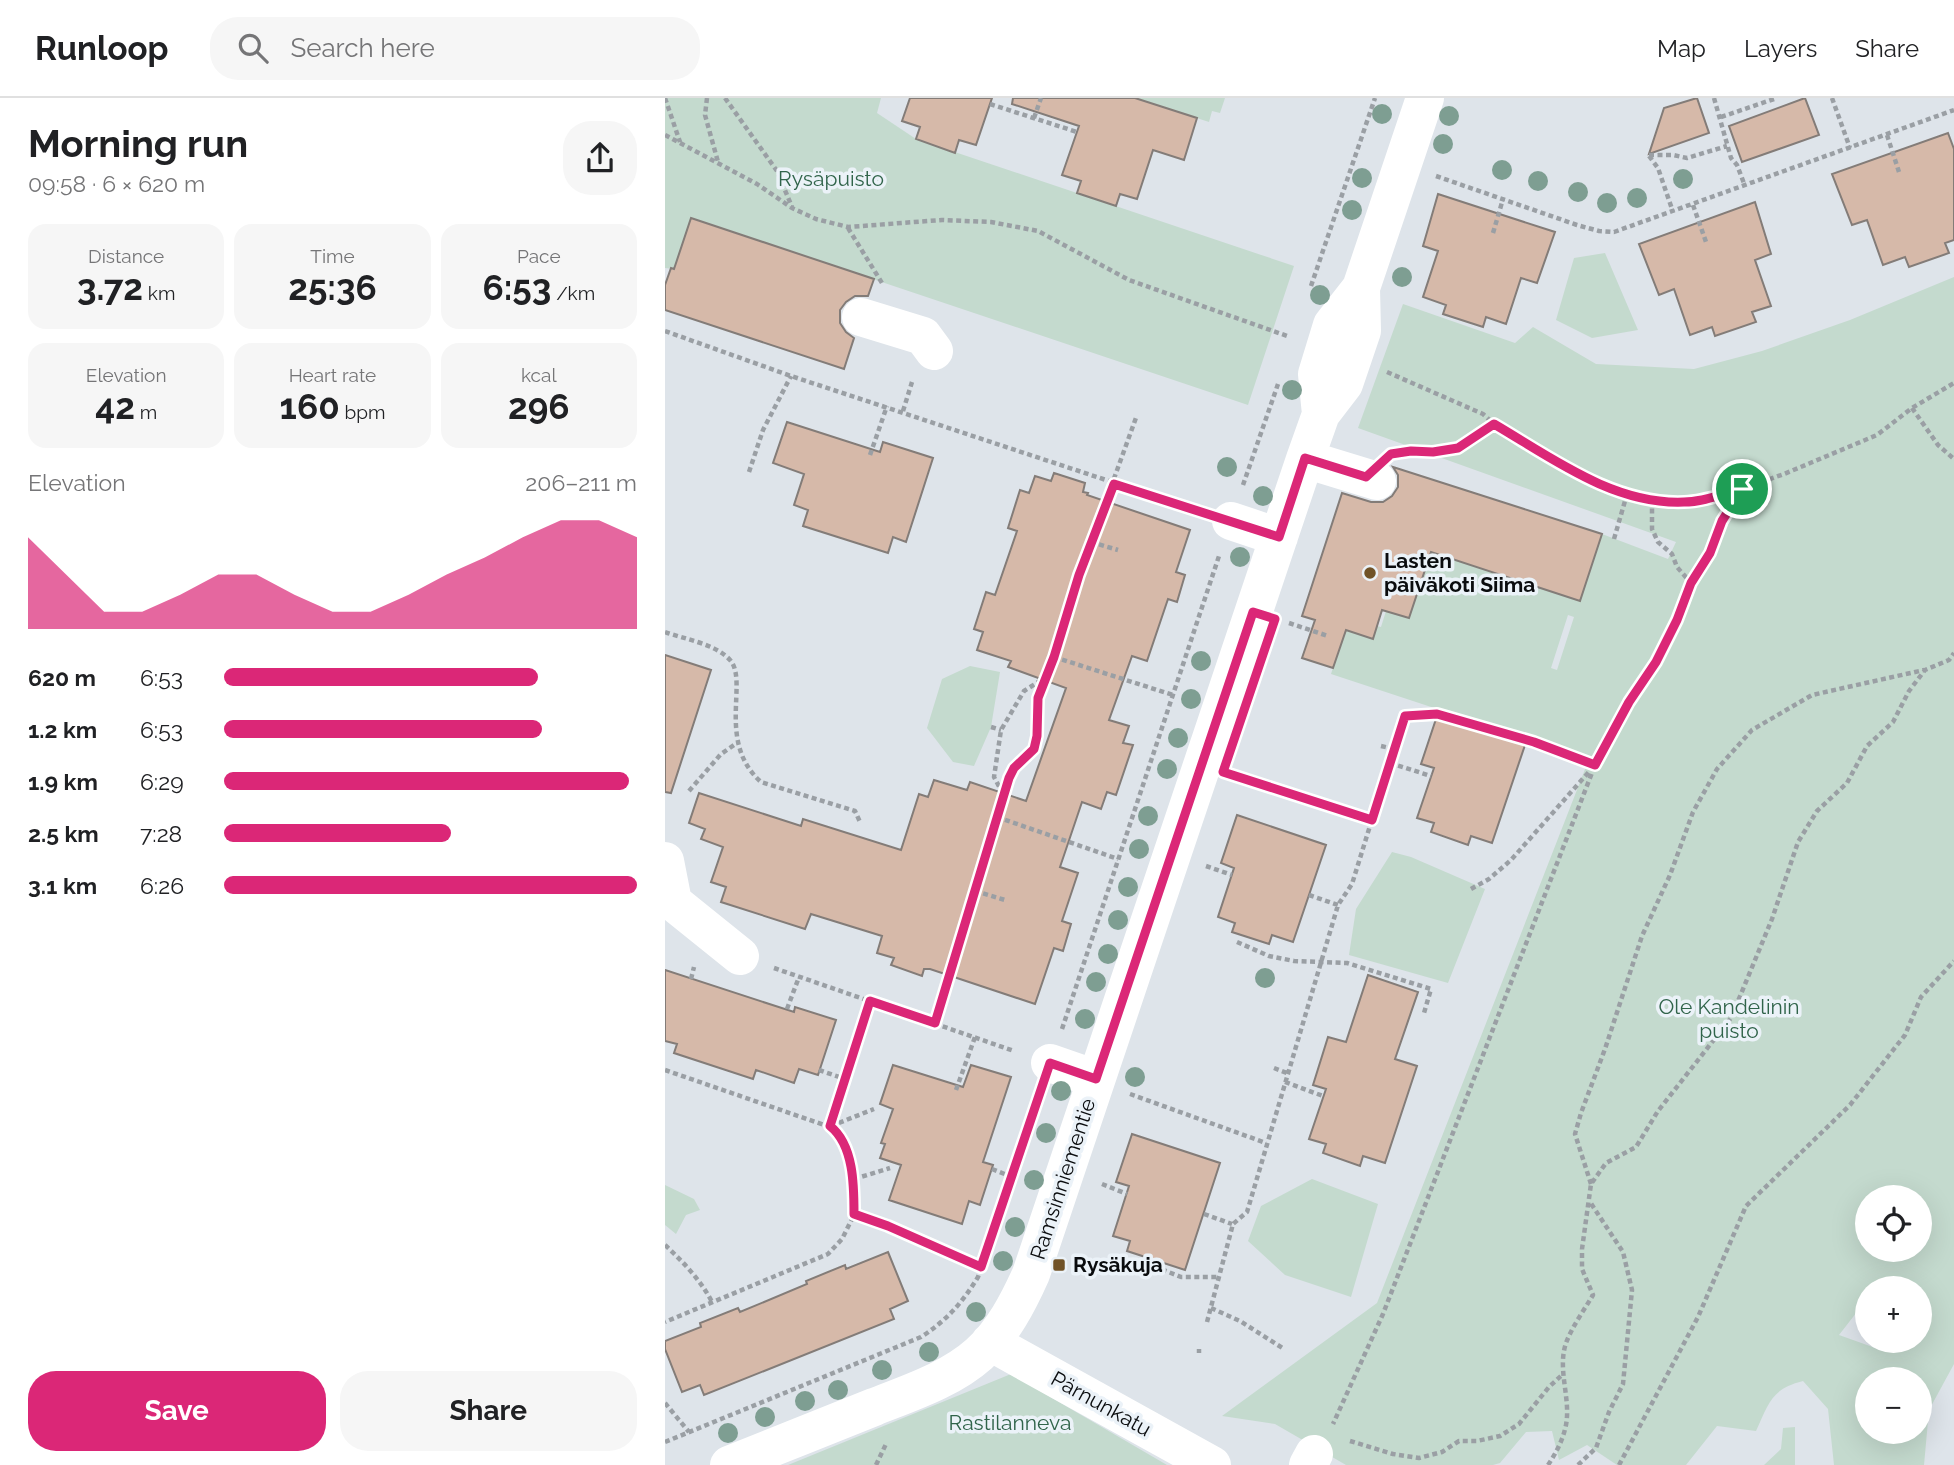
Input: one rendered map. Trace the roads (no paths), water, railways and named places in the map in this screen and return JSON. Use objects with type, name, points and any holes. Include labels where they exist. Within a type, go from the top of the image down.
[{"type":"street","name":"Ramsinniementie","points":[[729,1465],[938,1379],[965,1365],[990,1342],[1007,1321],[1031,1274],[1108,1084],[1264,615],[1279,537],[1321,414],[1317,374],[1332,325],[1361,288],[1425,98]]},
{"type":"street","points":[[861,317],[923,336],[934,351]]},
{"type":"street","points":[[1305,458],[1371,479]]},
{"type":"street","points":[[1231,521],[1279,537]]},
{"type":"street","points":[[665,861],[673,902],[740,956]]},
{"type":"street","points":[[1050,1063],[1108,1084]]},
{"type":"street","name":"Pärnunkatu","points":[[990,1342],[1212,1465]]},
{"type":"place","name":"Lasten päiväkoti Siima","points":[[1370,573]]},
{"type":"place","name":"Rysäkuja","points":[[1059,1265]]},
{"type":"park label","name":"Rysäpuisto","points":[[831,179]]},
{"type":"park label","name":"Ole Kandelinin puisto","points":[[1729,1019]]},
{"type":"park label","name":"Rastilanneva","points":[[1010,1423]]}]
